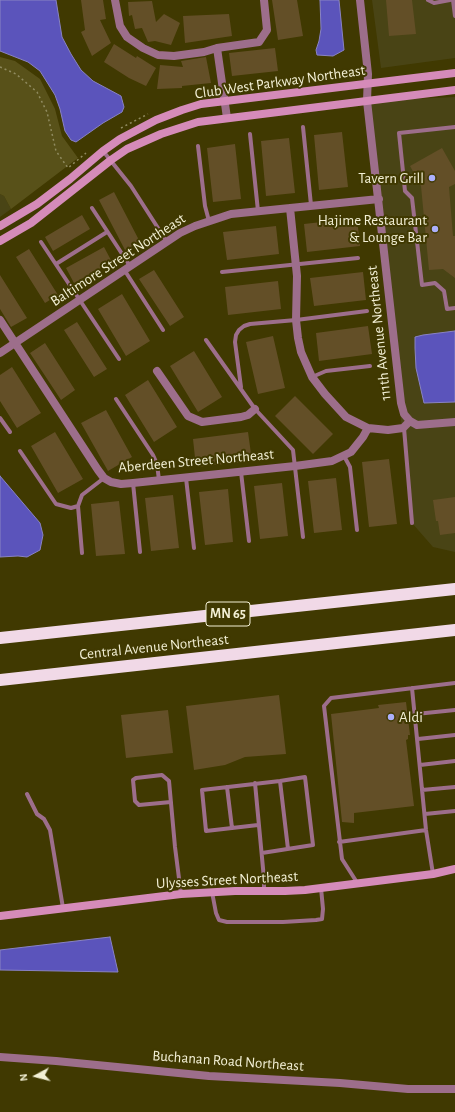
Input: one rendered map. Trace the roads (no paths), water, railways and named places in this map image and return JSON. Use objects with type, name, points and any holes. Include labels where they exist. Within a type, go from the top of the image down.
[{"type":"highway","name":"Central Avenue Northeast","points":[[0,638],[455,589]]},
{"type":"highway","name":"Central Avenue Northeast","points":[[0,680],[455,630]]},
{"type":"street","points":[[115,0],[120,26],[127,37],[143,48],[158,55],[174,56],[259,42],[267,30],[264,0]]},
{"type":"street","name":"111th Avenue Northeast","points":[[360,0],[368,74],[367,101],[401,403],[404,414],[410,421]]},
{"type":"street","points":[[217,48],[227,118]]},
{"type":"street","name":"Club West Parkway Northeast","points":[[0,226],[43,200],[103,151],[126,136],[156,120],[182,110],[201,104],[455,73]]},
{"type":"street","name":"Club West Parkway Northeast","points":[[0,241],[32,223],[127,149],[161,134],[198,122],[455,90]]},
{"type":"street","name":"Baltimore Street Northeast","points":[[0,353],[180,233],[209,221],[231,214],[379,199]]},
{"type":"street","points":[[290,208],[296,265],[296,320],[298,338],[301,352],[312,377],[325,394],[346,417],[368,428],[388,430],[404,428],[410,421],[416,425],[455,422]]},
{"type":"street","name":"Aberdeen Street Northeast","points":[[0,320],[104,478],[111,482],[121,484],[159,481],[322,463],[344,456],[351,452],[368,428]]},
{"type":"street","points":[[157,371],[188,416],[194,420],[202,422],[241,417],[248,415],[255,409]]},
{"type":"street","name":"Ulysses Street Northeast","points":[[0,916],[181,894],[286,891],[321,888],[433,874],[455,869]]},
{"type":"street","name":"Buchanan Road Northeast","points":[[0,1057],[209,1076],[340,1083],[408,1089],[455,1089]]},
{"type":"lane","points":[[428,0],[434,3],[450,0]]},
{"type":"lane","points":[[453,0],[455,16]]},
{"type":"lane","points":[[303,127],[311,206]]},
{"type":"lane","points":[[455,127],[399,134],[404,191],[412,198],[422,285],[435,283],[444,290],[447,309],[455,308]]},
{"type":"lane","points":[[250,134],[258,211]]},
{"type":"lane","points":[[198,146],[205,206],[209,221]]},
{"type":"lane","points":[[103,151],[131,186],[168,242]]},
{"type":"lane","points":[[92,208],[164,330]]},
{"type":"lane","points":[[56,264],[107,232]]},
{"type":"lane","points":[[41,242],[119,359]]},
{"type":"lane","points":[[222,272],[358,258]]},
{"type":"lane","points":[[241,390],[235,342],[236,335],[244,326],[250,324],[367,311]]},
{"type":"lane","points":[[206,340],[255,409],[293,450],[303,537]]},
{"type":"lane","points":[[312,377],[326,371],[370,366]]},
{"type":"lane","points":[[116,399],[153,455],[157,464],[159,481]]},
{"type":"lane","points":[[0,418],[10,432]]},
{"type":"lane","points":[[404,428],[412,523]]},
{"type":"lane","points":[[20,451],[56,504],[71,508],[78,506]]},
{"type":"lane","points":[[344,456],[350,467],[357,530]]},
{"type":"lane","points":[[241,471],[249,541]]},
{"type":"lane","points":[[82,553],[78,506],[82,495],[104,478]]},
{"type":"lane","points":[[186,478],[194,548]]},
{"type":"lane","points":[[133,483],[140,552]]},
{"type":"lane","points":[[358,884],[342,859],[324,706],[331,698],[455,683]]},
{"type":"lane","points":[[412,688],[416,714],[426,830],[433,874]]},
{"type":"lane","points":[[416,714],[455,710]]},
{"type":"lane","points":[[418,739],[455,735]]},
{"type":"lane","points":[[420,765],[455,761]]},
{"type":"lane","points":[[171,802],[139,805],[135,801],[133,780],[136,778],[162,775],[169,781],[181,894]]},
{"type":"lane","points":[[258,825],[206,831],[202,790],[305,777],[313,846],[262,853]]},
{"type":"lane","points":[[280,781],[288,849]]},
{"type":"lane","points":[[255,783],[264,891]]},
{"type":"lane","points":[[227,787],[232,828]]},
{"type":"lane","points":[[422,790],[455,787]]},
{"type":"lane","points":[[27,794],[37,814],[44,819],[50,830],[63,908]]},
{"type":"lane","points":[[425,814],[455,811]]},
{"type":"lane","points":[[339,842],[426,830]]},
{"type":"lane","points":[[212,892],[216,913],[219,920],[227,922],[283,922],[322,919],[323,909],[321,888]]},
{"type":"place","name":"Tavern Grill","points":[[432,178]]},
{"type":"place","name":"Hajime Restaurant & Lounge Bar","points":[[435,229]]},
{"type":"place","name":"Aldi","points":[[391,717]]}]
